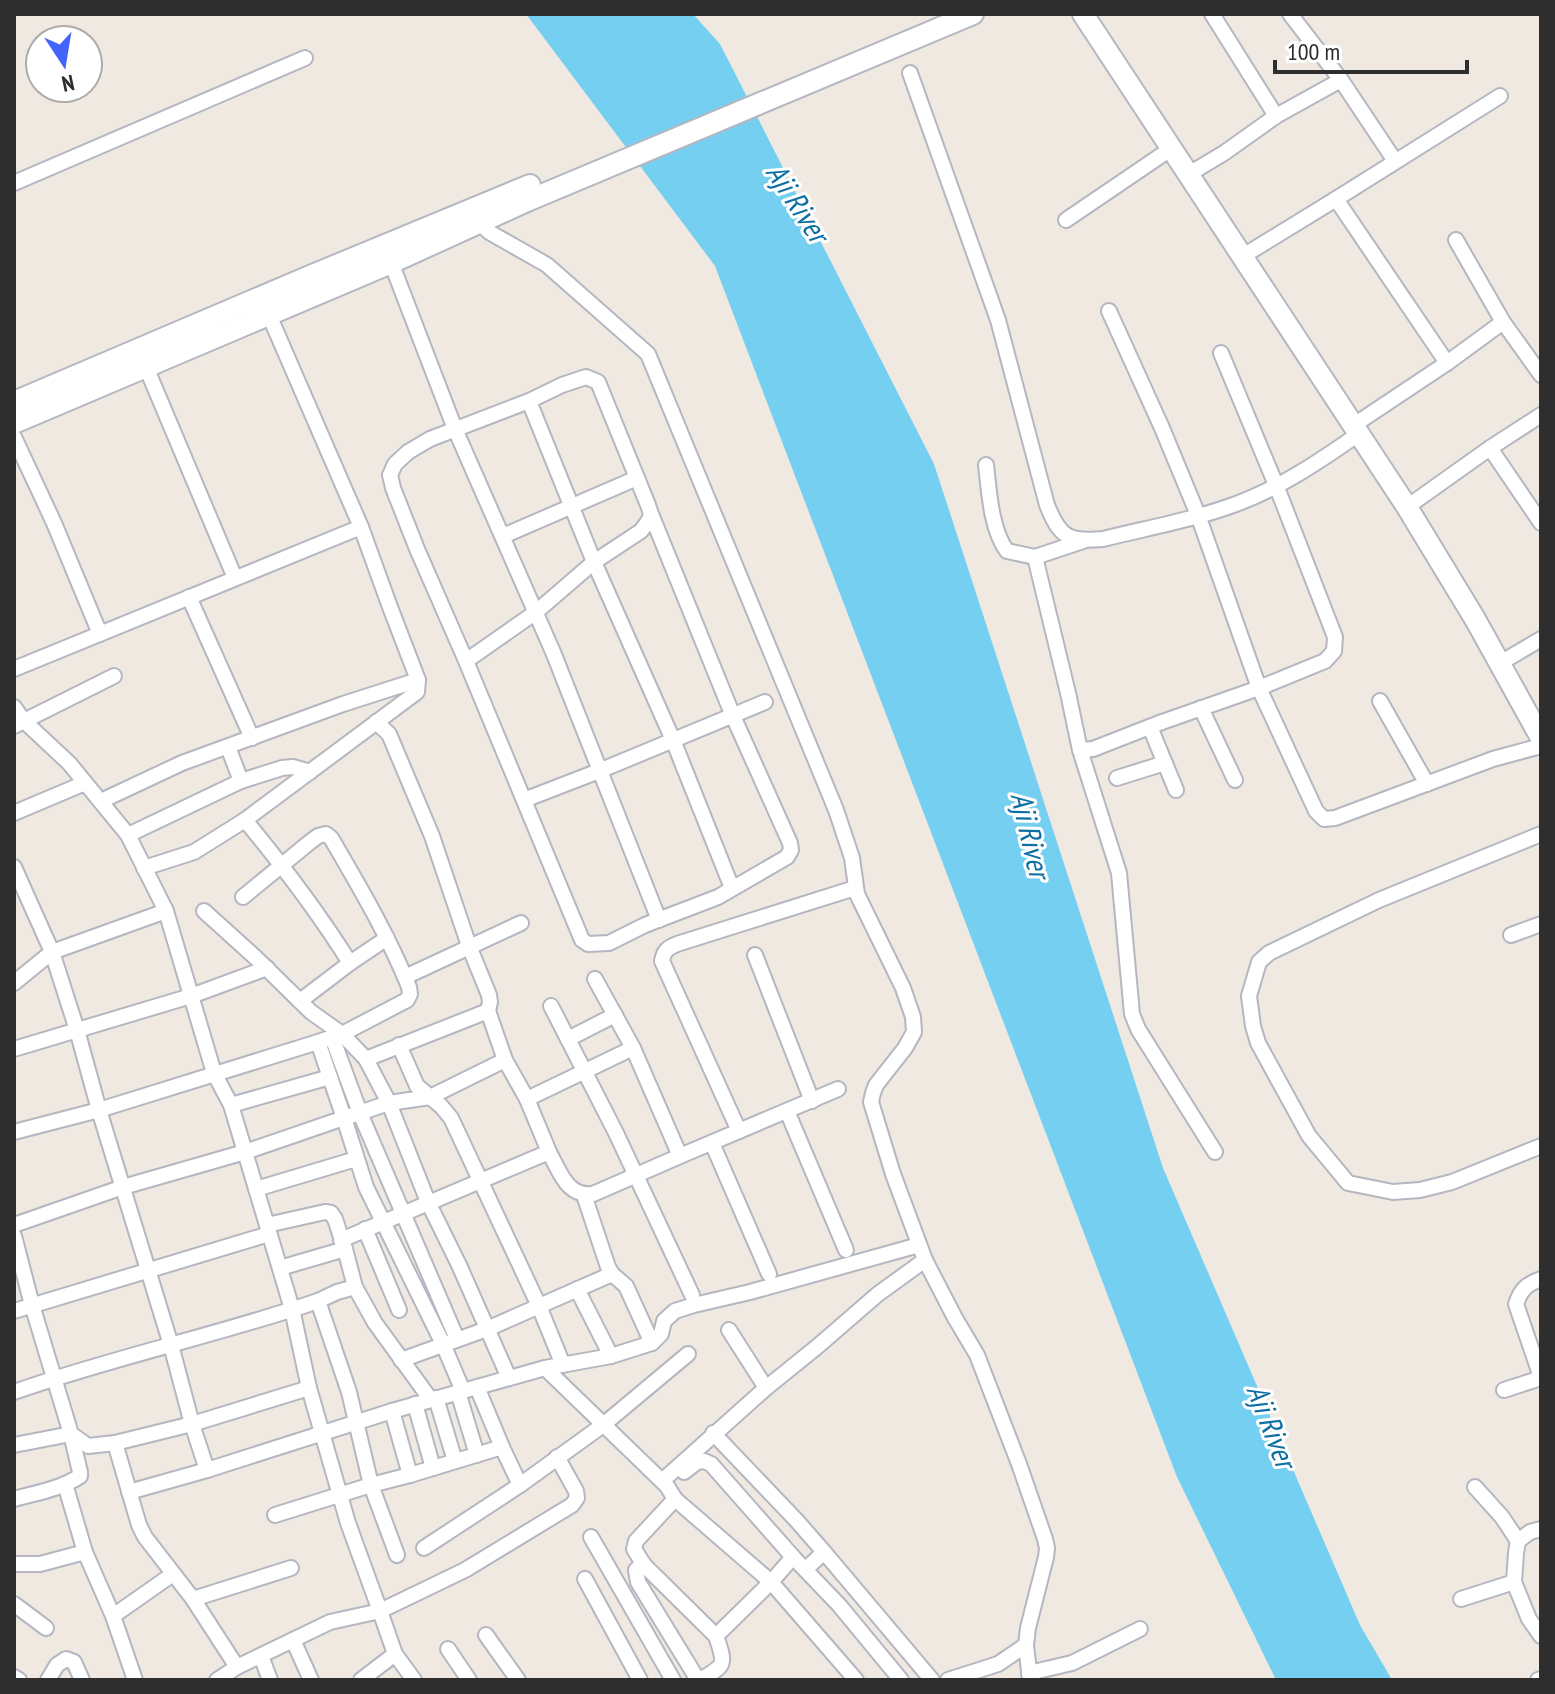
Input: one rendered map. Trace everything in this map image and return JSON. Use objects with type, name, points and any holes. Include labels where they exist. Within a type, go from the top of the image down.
[{"type":"main road","points":[[14,402],[243,315],[935,21],[973,14]]},
{"type":"main road","points":[[1083,14],[1407,507],[1475,619],[1541,738]]},
{"type":"main road","points":[[14,423],[146,367],[243,315],[269,315],[388,254]]},
{"type":"street","points":[[1212,14],[1276,116]]},
{"type":"street","points":[[1290,14],[1341,80],[1395,161]]},
{"type":"street","points":[[14,183],[305,58]]},
{"type":"street","points":[[910,73],[998,320],[1047,505],[1053,519],[1069,538],[1083,541]]},
{"type":"street","points":[[1189,174],[1276,116],[1341,80]]},
{"type":"street","points":[[1243,256],[1500,96]]},
{"type":"street","points":[[1066,220],[1172,148]]},
{"type":"street","points":[[1336,199],[1447,363]]},
{"type":"street","points":[[477,216],[489,232],[547,265],[648,354],[836,810],[852,858],[855,888],[903,988],[913,1017],[914,1032],[876,1085],[871,1102],[919,1245],[977,1355],[1045,1539],[1046,1557],[1026,1645],[1030,1676],[1072,1663],[1140,1629]]},
{"type":"street","points":[[1456,240],[1503,322],[1541,375]]},
{"type":"street","points":[[388,254],[455,429],[536,612],[659,920]]},
{"type":"street","points":[[1109,311],[1198,515],[1259,688],[1316,811],[1324,819],[1335,818],[1493,759],[1541,746]]},
{"type":"street","points":[[144,868],[194,852],[245,820],[417,692],[418,680],[361,527],[269,315]]},
{"type":"street","points":[[986,465],[999,542],[1007,551],[1035,557],[1083,541],[1103,539],[1198,515],[1234,505],[1317,463],[1357,429],[1503,322]]},
{"type":"street","points":[[1080,750],[1093,749],[1259,688],[1325,661],[1334,651],[1335,637],[1221,353]]},
{"type":"street","points":[[146,367],[235,578]]},
{"type":"street","points":[[586,377],[598,382],[733,716],[790,843],[791,850],[787,857],[718,897],[609,943],[588,944],[582,940],[393,488],[390,475],[395,464],[430,439],[455,429],[586,377]]},
{"type":"street","points":[[529,401],[594,562],[673,740],[732,888]]},
{"type":"street","points":[[1407,507],[1541,415]]},
{"type":"street","points":[[14,437],[100,634]]},
{"type":"street","points":[[1490,448],[1541,523]]},
{"type":"street","points":[[503,536],[637,478]]},
{"type":"street","points":[[466,661],[536,612],[594,562],[641,531],[651,514]]},
{"type":"street","points":[[14,669],[361,527]]},
{"type":"street","points":[[1035,557],[1080,750],[1119,873],[1132,1014],[1138,1029],[1215,1152]]},
{"type":"street","points":[[189,597],[252,738]]},
{"type":"street","points":[[1500,663],[1541,639]]},
{"type":"street","points":[[19,724],[114,676]]},
{"type":"street","points":[[101,801],[182,763],[418,680]]},
{"type":"street","points":[[1380,701],[1427,784]]},
{"type":"street","points":[[524,800],[765,702]]},
{"type":"street","points":[[14,707],[19,724],[69,763],[128,835],[166,911],[214,1073],[231,1105],[280,1268],[309,1388],[348,1523],[395,1654],[414,1680]]},
{"type":"street","points":[[1201,708],[1235,780]]},
{"type":"street","points":[[376,722],[389,734],[432,836],[489,995],[488,1011],[505,1060],[527,1099],[549,1152],[572,1190],[584,1195],[602,1191],[635,1174],[838,1089]]},
{"type":"street","points":[[1150,727],[1176,790]]},
{"type":"street","points":[[228,747],[241,781]]},
{"type":"street","points":[[1117,778],[1165,763]]},
{"type":"street","points":[[128,835],[241,781],[282,768],[293,767],[310,772]]},
{"type":"street","points":[[14,813],[85,783]]},
{"type":"street","points":[[245,820],[283,865],[350,963]]},
{"type":"street","points":[[14,1132],[99,1110],[331,1038],[407,1000],[410,994],[405,977],[387,938],[326,834],[310,842],[243,897]]},
{"type":"street","points":[[1541,834],[1379,900],[1269,953],[1259,962],[1249,996],[1253,1026],[1270,1068],[1309,1136],[1348,1183],[1393,1192],[1420,1190],[1452,1182],[1541,1146]]},
{"type":"street","points":[[14,867],[52,952],[77,1030],[207,1470]]},
{"type":"street","points":[[739,1131],[662,961],[663,953],[677,944],[855,888]]},
{"type":"street","points":[[14,983],[52,952],[166,911]]},
{"type":"street","points":[[204,911],[267,968],[311,1012],[331,1038],[403,1213],[450,1342],[466,1390],[477,1455]]},
{"type":"street","points":[[405,977],[521,923]]},
{"type":"street","points":[[1511,935],[1541,924]]},
{"type":"street","points":[[300,1001],[387,938]]},
{"type":"street","points":[[755,955],[812,1101]]},
{"type":"street","points":[[14,1049],[191,996],[267,968]]},
{"type":"street","points":[[595,979],[633,1048],[680,1156]]},
{"type":"street","points":[[551,1006],[692,1295]]},
{"type":"street","points":[[366,1059],[488,1011]]},
{"type":"street","points":[[568,1039],[615,1015]]},
{"type":"street","points":[[331,1038],[366,1059],[389,1103],[428,1202],[509,1378]]},
{"type":"street","points":[[331,1038],[330,1077],[366,1187],[382,1222],[450,1342]]},
{"type":"street","points":[[399,1045],[417,1086],[451,1118],[539,1306],[563,1365]]},
{"type":"street","points":[[527,1099],[633,1048]]},
{"type":"street","points":[[14,1225],[123,1187],[245,1152],[389,1103],[430,1097],[505,1060]]},
{"type":"street","points":[[231,1105],[330,1077]]},
{"type":"street","points":[[787,1111],[846,1250]]},
{"type":"street","points":[[712,1143],[769,1274]]},
{"type":"street","points":[[280,1268],[343,1244],[365,1229],[549,1152]]},
{"type":"street","points":[[256,1189],[356,1159]]},
{"type":"street","points":[[584,1195],[604,1258],[612,1274],[626,1286],[652,1343]]},
{"type":"street","points":[[14,1311],[148,1272],[325,1212],[331,1213],[355,1287],[375,1323],[433,1399],[455,1461]]},
{"type":"street","points":[[365,1229],[399,1310]]},
{"type":"street","points":[[14,1236],[80,1472],[77,1479],[65,1484],[14,1499]]},
{"type":"street","points":[[129,1492],[415,1404],[545,1368],[611,1356],[652,1343],[661,1334],[664,1321],[675,1311],[919,1245]]},
{"type":"street","points":[[665,1483],[713,1433],[878,1294],[925,1260]]},
{"type":"street","points":[[401,1360],[487,1329],[612,1274]]},
{"type":"street","points":[[1504,1390],[1541,1377],[1516,1304],[1520,1292],[1528,1284],[1541,1279]]},
{"type":"street","points":[[14,1392],[318,1301],[355,1287]]},
{"type":"street","points":[[577,1289],[611,1356]]},
{"type":"street","points":[[318,1301],[349,1392],[371,1485],[397,1555]]},
{"type":"street","points":[[729,1330],[766,1388]]},
{"type":"street","points":[[424,1548],[520,1485],[603,1425],[688,1354]]},
{"type":"street","points":[[545,1368],[665,1483],[675,1499],[771,1582],[853,1679]]},
{"type":"street","points":[[14,1445],[71,1434],[88,1446],[115,1443],[192,1424],[309,1388]]},
{"type":"street","points":[[466,1390],[502,1447],[520,1485]]},
{"type":"street","points":[[415,1404],[433,1468]]},
{"type":"street","points":[[392,1411],[410,1475]]},
{"type":"street","points":[[713,1433],[797,1521],[932,1680]]},
{"type":"street","points":[[115,1443],[145,1537],[193,1599],[237,1667]]},
{"type":"street","points":[[275,1515],[502,1447]]},
{"type":"street","points":[[217,1680],[237,1667],[330,1622],[380,1611],[465,1570],[572,1505],[577,1498],[576,1491],[557,1457]]},
{"type":"street","points":[[665,1483],[697,1462],[711,1464],[839,1605],[901,1680]]},
{"type":"street","points":[[65,1484],[85,1552],[113,1616],[135,1680]]},
{"type":"street","points":[[1475,1487],[1502,1517],[1518,1541],[1514,1582],[1529,1619],[1541,1636]]},
{"type":"street","points":[[643,1563],[636,1570],[638,1582],[699,1680],[717,1670],[723,1658],[716,1636],[643,1563],[634,1549],[636,1541],[675,1499]]},
{"type":"street","points":[[1518,1541],[1530,1532],[1541,1529]]},
{"type":"street","points":[[591,1537],[673,1680]]},
{"type":"street","points":[[14,1564],[40,1564],[85,1552]]},
{"type":"street","points":[[806,1569],[824,1552]]},
{"type":"street","points":[[716,1636],[793,1557]]},
{"type":"street","points":[[193,1599],[291,1568]]},
{"type":"street","points":[[113,1616],[173,1574]]},
{"type":"street","points":[[585,1579],[640,1680]]},
{"type":"street","points":[[1461,1599],[1514,1582]]},
{"type":"street","points":[[14,1604],[46,1628]]},
{"type":"street","points":[[486,1635],[518,1680]]},
{"type":"street","points":[[293,1640],[311,1680]]},
{"type":"street","points":[[948,1680],[969,1677],[998,1664],[1026,1645]]},
{"type":"street","points":[[448,1649],[469,1680]]},
{"type":"street","points":[[366,1679],[395,1654]]},
{"type":"street","points":[[261,1656],[270,1680]]},
{"type":"street","points":[[48,1680],[57,1665],[66,1659],[74,1662],[82,1680]]},
{"type":"water","name":"Aji River","points":[[526,14],[693,14],[720,44],[934,464],[1163,1168],[1360,1625],[1392,1680],[1276,1680],[1177,1477],[715,266]]}]
